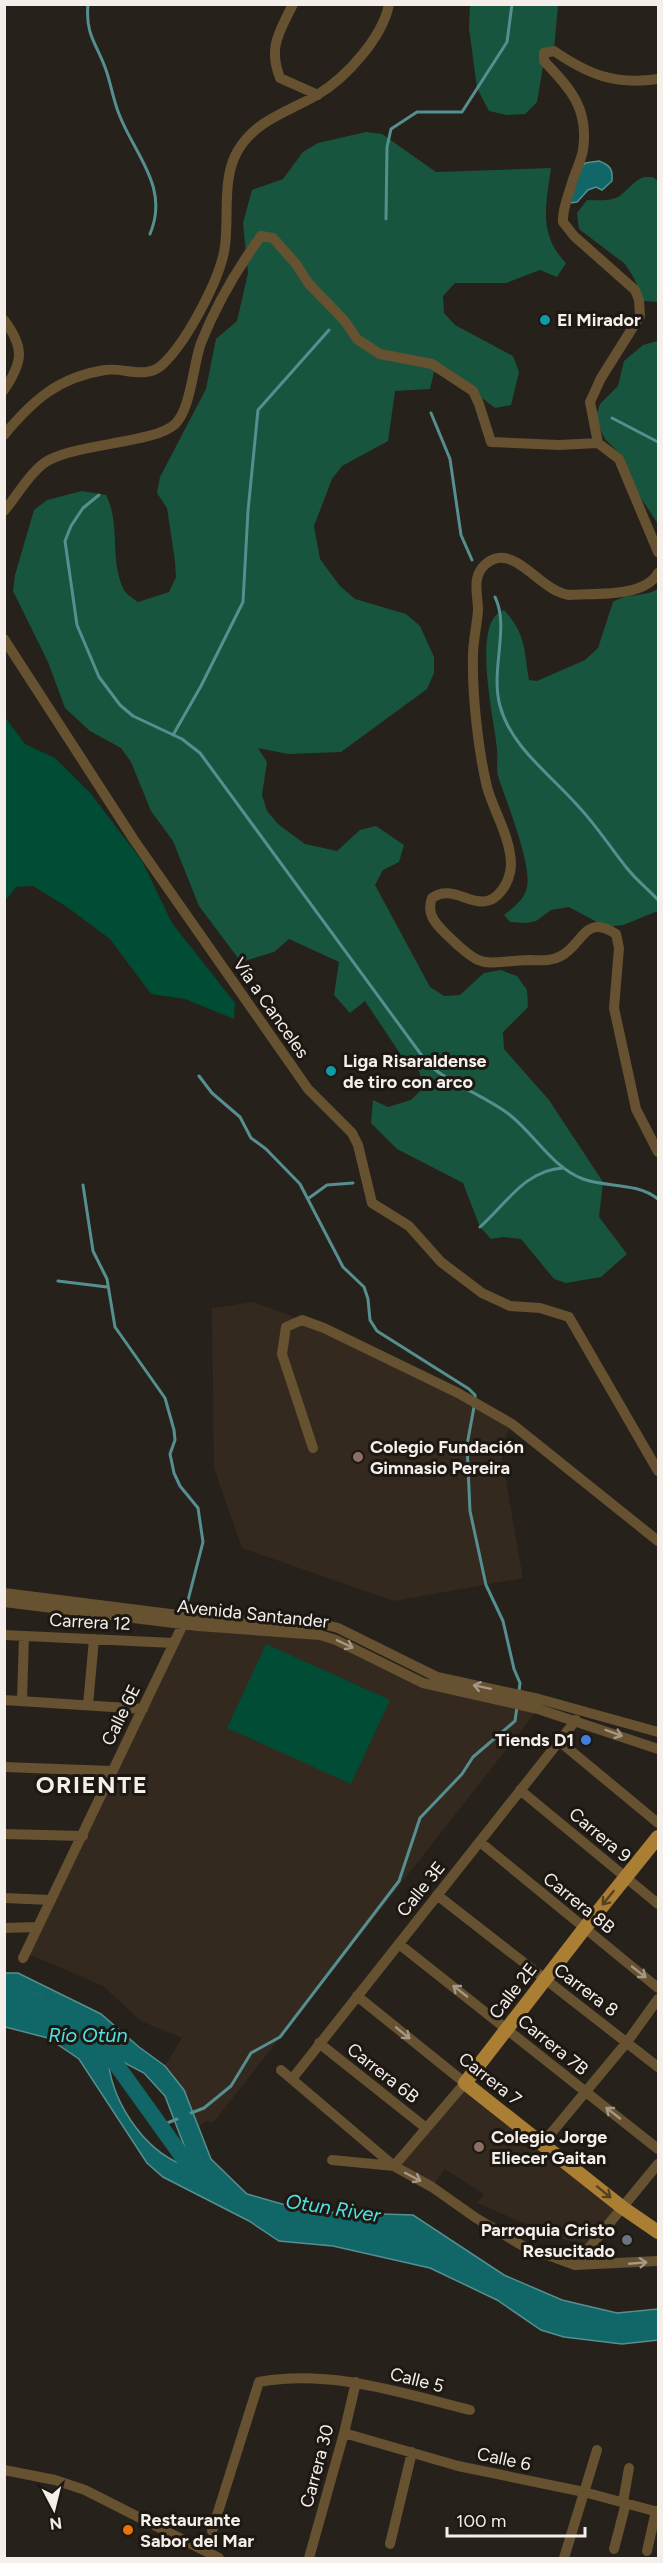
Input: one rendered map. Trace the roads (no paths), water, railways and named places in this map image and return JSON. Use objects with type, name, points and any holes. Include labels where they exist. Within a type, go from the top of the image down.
[{"type":"main road","name":"Calle 2E","points":[[465,2083],[658,1837]]},
{"type":"main road","name":"Carrera 7","points":[[465,2083],[623,2208],[658,2232]]},
{"type":"street","points":[[292,4],[274,42],[274,62],[280,78],[318,95]]},
{"type":"street","points":[[4,435],[21,414],[55,386],[105,370],[150,372],[174,352],[192,324],[220,268],[225,248],[232,166],[237,152],[249,136],[269,118],[318,95],[352,66],[375,39],[384,24],[389,4]]},
{"type":"street","points":[[658,79],[626,81],[605,78],[585,71],[554,51],[544,53],[544,61],[566,84],[578,102],[583,121],[582,152],[573,177],[563,222],[574,236],[635,290],[639,300],[640,316],[601,378],[590,402],[598,443],[618,459],[658,552]]},
{"type":"street","points":[[4,511],[34,472],[47,461],[72,450],[157,434],[176,423],[183,412],[201,343],[234,274],[261,236],[273,238],[296,264],[309,284],[345,320],[357,339],[380,354],[432,364],[473,391],[491,442],[559,445],[598,443]]},
{"type":"street","points":[[220,268],[234,274]]},
{"type":"street","points":[[4,320],[13,332],[21,351],[16,372],[4,390]]},
{"type":"street","points":[[658,573],[654,580],[643,588],[569,595],[546,587],[521,565],[509,558],[497,558],[484,564],[476,579],[478,595],[473,654],[474,681],[488,787],[509,850],[511,871],[506,884],[495,898],[478,902],[451,893],[441,893],[432,898],[429,908],[436,923],[468,955],[486,963],[550,960],[562,956],[582,934],[595,927],[606,927],[616,934],[619,948],[614,1008],[636,1109],[658,1152]]},
{"type":"street","name":"Vía a Canceles","points":[[4,639],[134,840],[308,1089],[352,1133],[358,1146],[372,1203],[378,1209],[409,1226],[435,1256],[482,1293],[510,1306],[540,1308],[568,1317],[658,1471]]},
{"type":"street","points":[[313,1448],[282,1354],[286,1327],[302,1320],[324,1328],[458,1393],[512,1424],[658,1542]]},
{"type":"street","points":[[4,1581],[9,1597]]},
{"type":"street","name":"Avenida Santander","points":[[9,1597],[320,1635],[336,1640],[423,1683],[538,1709],[658,1749]]},
{"type":"street","name":"Avenida Santander","points":[[185,1620],[327,1625],[338,1628],[437,1677],[539,1699],[658,1732]]},
{"type":"street","name":"Calle 6E","points":[[23,1958],[185,1620]]},
{"type":"street","name":"Carrera 12","points":[[4,1635],[174,1643]]},
{"type":"street","points":[[22,1701],[24,1636]]},
{"type":"street","points":[[88,1705],[94,1639]]},
{"type":"street","points":[[4,1700],[143,1709]]},
{"type":"street","name":"Calle 3E","points":[[292,2079],[576,1720]]},
{"type":"street","points":[[560,1741],[658,1823]]},
{"type":"street","points":[[4,1767],[112,1771]]},
{"type":"street","name":"Carrera 9","points":[[520,1790],[658,1904]]},
{"type":"street","points":[[4,1834],[83,1836]]},
{"type":"street","name":"Carrera 8B","points":[[480,1842],[658,1988]]},
{"type":"street","name":"Carrera 8","points":[[437,1895],[658,2067]]},
{"type":"street","points":[[4,1898],[51,1900]]},
{"type":"street","points":[[4,1928],[38,1927]]},
{"type":"street","name":"Carrera 7B","points":[[399,1944],[658,2149]]},
{"type":"street","name":"Carrera 7","points":[[357,1996],[465,2083]]},
{"type":"street","points":[[543,2143],[627,2042],[658,1999]]},
{"type":"street","name":"Carrera 6B","points":[[319,2043],[426,2128]]},
{"type":"street","points":[[281,2070],[394,2166],[432,2187],[476,2218],[523,2246],[575,2265],[658,2261]]},
{"type":"street","name":"Calle 2E","points":[[394,2166],[465,2083]]},
{"type":"street","points":[[332,2160],[394,2166]]},
{"type":"street","points":[[575,2265],[658,2164]]},
{"type":"street","name":"Calle 5","points":[[212,2531],[259,2382],[281,2378],[304,2378],[356,2382],[470,2410]]},
{"type":"street","name":"Carrera 30","points":[[309,2559],[356,2382]]},
{"type":"street","name":"Calle 6","points":[[344,2433],[458,2466],[584,2492],[657,2511]]},
{"type":"street","points":[[564,2559],[597,2450]]},
{"type":"street","points":[[390,2544],[412,2452]]},
{"type":"street","points":[[614,2549],[629,2468]]},
{"type":"street","points":[[4,2470],[55,2480],[85,2490],[219,2559]]},
{"type":"street","points":[[647,2551],[657,2511]]},
{"type":"water","points":[[599,161],[610,168],[612,181],[602,190],[596,187],[588,190],[577,202],[569,203],[579,171],[585,163]]},
{"type":"water","name":"Río Otún","points":[[5,1973],[18,1973],[101,2014],[165,2066],[184,2090],[211,2159],[247,2194],[303,2210],[413,2215],[504,2275],[562,2300],[617,2313],[658,2309],[658,2340],[622,2344],[564,2337],[541,2330],[497,2300],[430,2268],[333,2246],[279,2241],[249,2221],[163,2177],[147,2163],[79,2059],[48,2038],[5,2027],[5,2001],[62,2008],[63,2005],[41,1995],[5,1989]],"holes":[[[108,2054],[144,2073],[165,2096],[190,2161],[183,2165],[154,2147],[130,2120],[114,2088]]]},
{"type":"waterway","points":[[88,4],[88,24],[92,39],[106,70],[125,129],[148,171],[153,186],[156,201],[155,217],[150,234]]},
{"type":"waterway","points":[[386,219],[387,147],[391,129],[417,112],[462,112],[507,42],[512,4]]},
{"type":"waterway","points":[[173,735],[201,686],[243,602],[248,511],[258,410],[329,330]]},
{"type":"waterway","points":[[431,413],[450,459],[461,535],[472,560]]},
{"type":"waterway","points":[[612,418],[658,442]]},
{"type":"waterway","points":[[99,495],[83,508],[71,526],[65,541],[77,625],[99,677],[120,705],[133,716],[182,739],[200,753],[428,1064],[510,1115],[553,1159],[572,1173],[592,1182],[641,1190],[658,1199]]},
{"type":"waterway","points":[[495,597],[501,622],[498,692],[505,721],[533,760],[585,813],[630,871],[658,900]]},
{"type":"waterway","points":[[199,1076],[212,1093],[240,1117],[251,1138],[266,1149],[300,1184],[343,1267],[364,1287],[370,1320],[377,1331],[469,1389],[475,1395],[475,1400]]},
{"type":"waterway","points":[[480,1227],[527,1181],[550,1170],[563,1168]]},
{"type":"waterway","points":[[309,1198],[327,1185],[353,1183]]},
{"type":"waterway","points":[[83,1185],[93,1251],[107,1279],[115,1327],[165,1398],[174,1430],[175,1440],[170,1454],[174,1473],[180,1486],[198,1508],[203,1542],[187,1604]]},
{"type":"waterway","points":[[58,1281],[107,1287]]},
{"type":"waterway","points":[[474,1407],[467,1445],[470,1511],[486,1585],[503,1621],[514,1669],[520,1683],[519,1691]]},
{"type":"waterway","points":[[191,2113],[204,2108],[231,2086],[251,2053],[280,2037],[399,1881],[420,1818],[462,1774],[473,1757],[515,1721],[517,1707]]},
{"type":"waterway","name":"Otun River","points":[[4,1995],[64,2007],[91,2026],[187,2163],[201,2177]]},
{"type":"waterway","points":[[160,2126],[177,2119]]},
{"type":"place","name":"El Mirador","points":[[545,320]]},
{"type":"place","name":"Liga Risaraldense de tiro con arco","points":[[331,1071]]},
{"type":"place","name":"Colegio Fundación Gimnasio Pereira","points":[[358,1457]]},
{"type":"place","name":"Tiends D1","points":[[586,1740]]},
{"type":"place","name":"Colegio Jorge Eliecer Gaitan","points":[[479,2147]]},
{"type":"place","name":"Parroquia Cristo Resucitado","points":[[627,2240]]},
{"type":"place","name":"Restaurante Sabor del Mar","points":[[128,2530]]},
{"type":"district","name":"ORIENTE","points":[[92,1784]]}]
